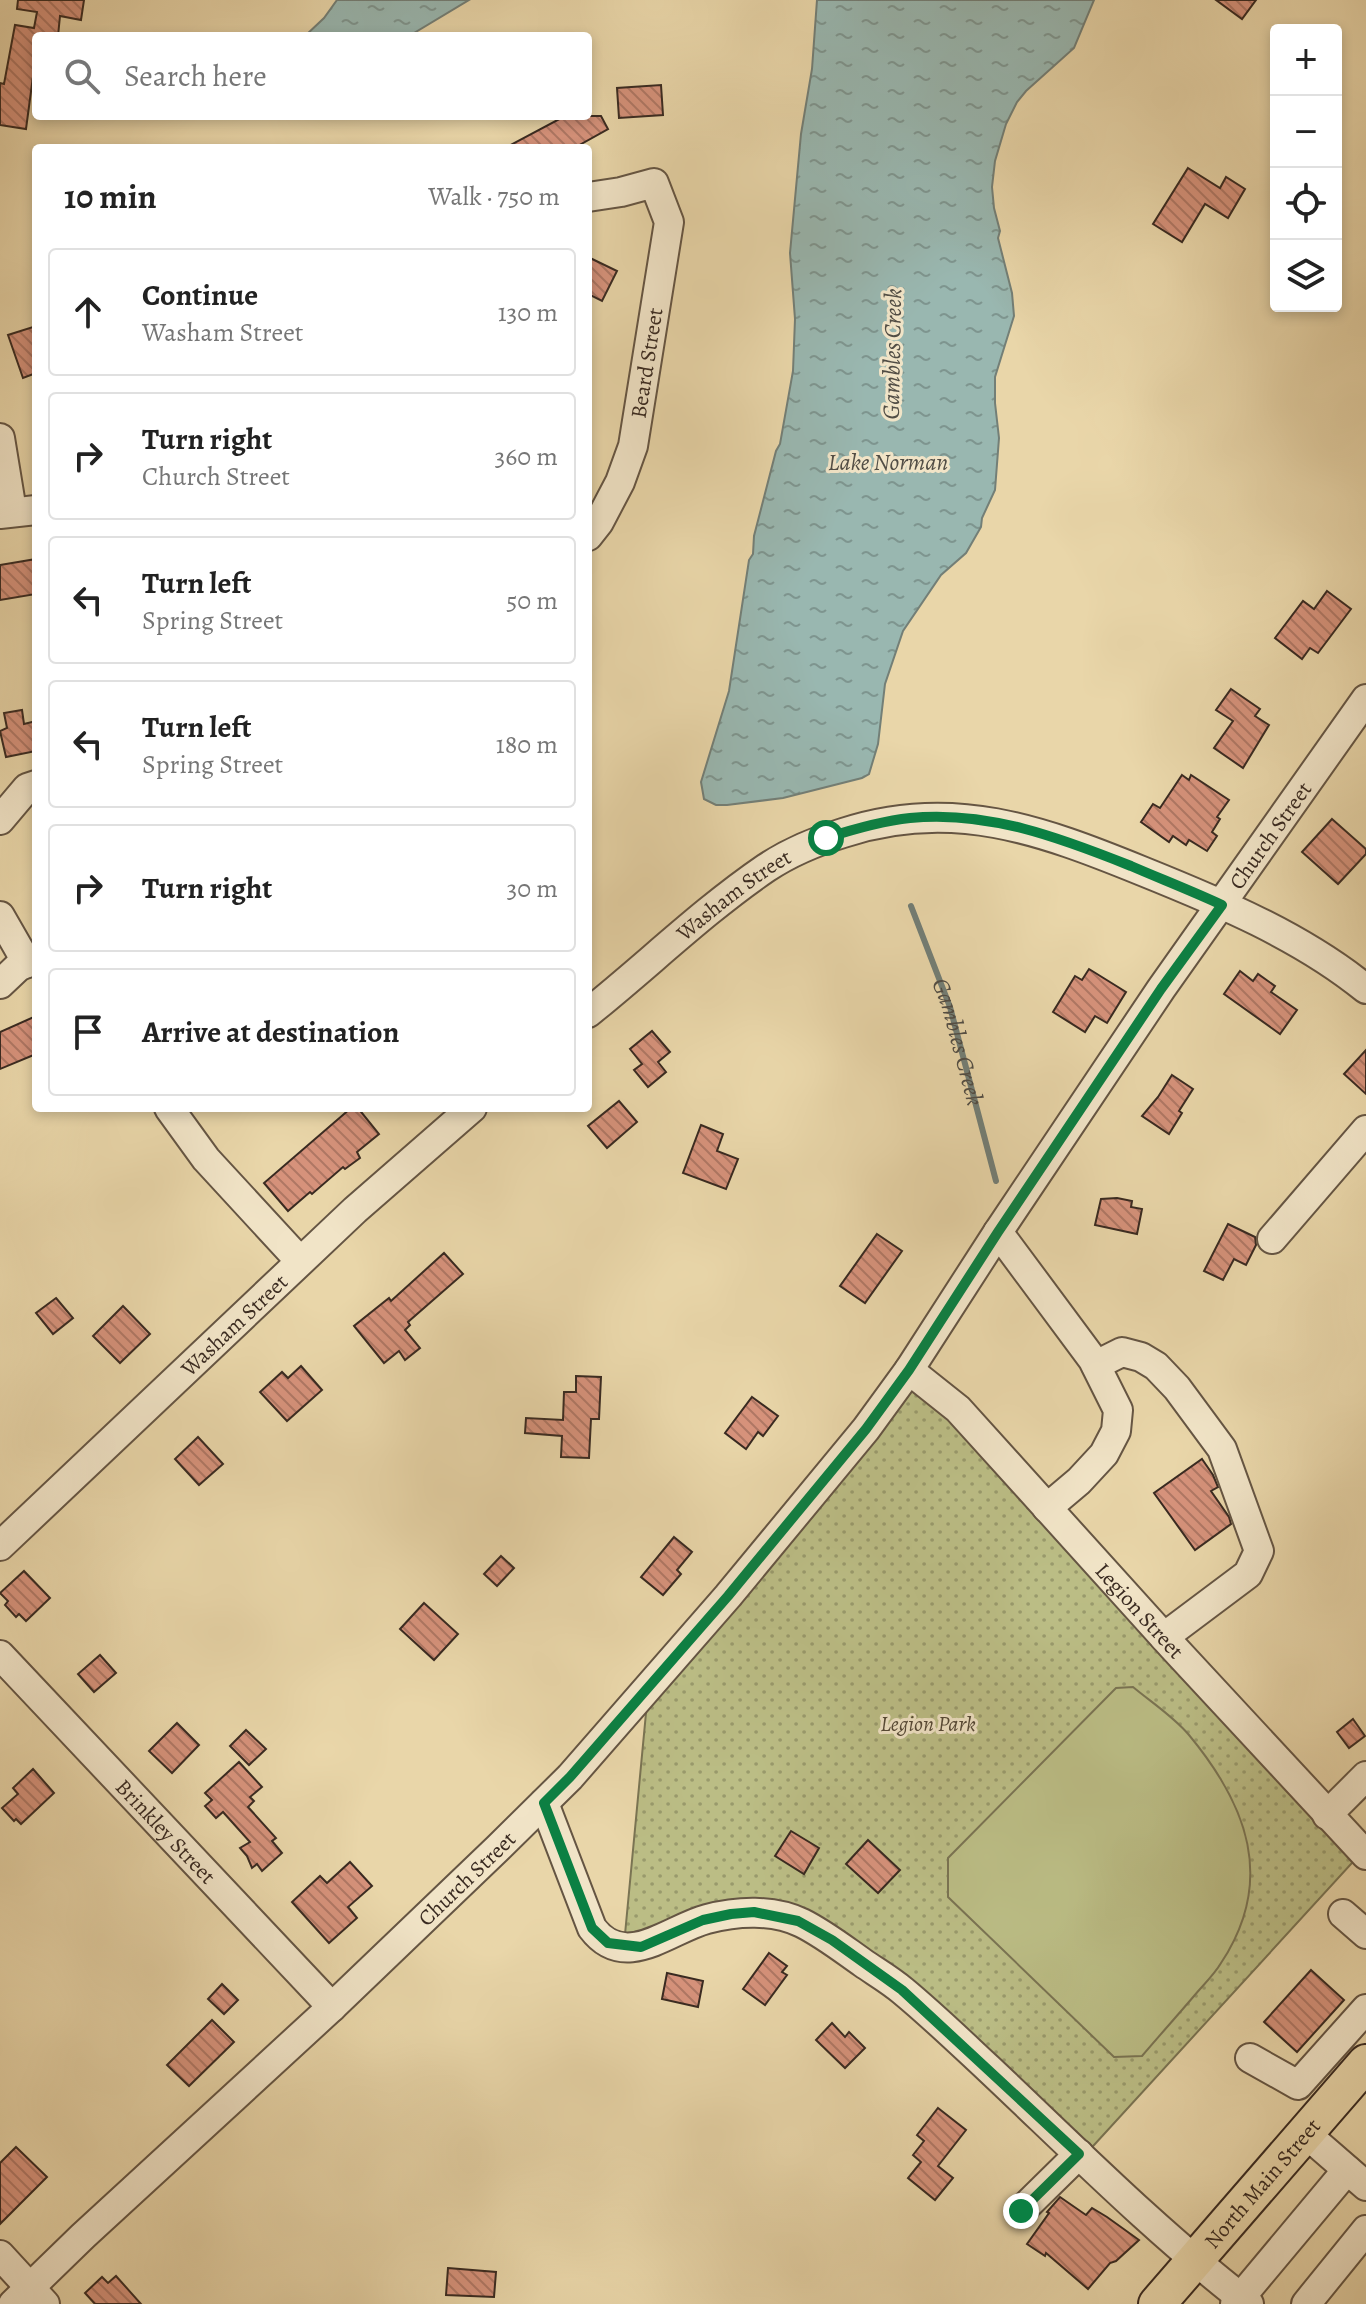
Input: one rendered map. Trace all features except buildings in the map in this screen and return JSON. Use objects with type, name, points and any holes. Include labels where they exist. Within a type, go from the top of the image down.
[{"type":"main road","name":"North Main Street","points":[[1157,2304],[1366,2063]]},
{"type":"street","name":"Beard Street","points":[[592,196],[654,183],[669,222],[633,446],[620,482],[592,531]]},
{"type":"street","points":[[0,438],[16,512]]},
{"type":"street","name":"Church Street","points":[[30,2299],[83,2236],[332,2007],[570,1777],[728,1596],[866,1429],[909,1370],[1161,989],[1366,699]]},
{"type":"street","points":[[0,820],[27,788],[32,786]]},
{"type":"street","name":"Washam Street","points":[[592,1010],[672,940],[768,867],[826,838],[886,821],[936,817],[974,819],[1047,835],[1104,855],[1222,905],[1290,939],[1330,962],[1366,989]]},
{"type":"street","points":[[0,916],[31,961],[18,967],[0,984]]},
{"type":"street","points":[[172,1112],[206,1159],[300,1261]]},
{"type":"street","name":"Washam Street","points":[[0,1546],[300,1261],[467,1112]]},
{"type":"street","points":[[1272,1239],[1366,1130]]},
{"type":"street","points":[[998,1232],[1096,1365],[1118,1410],[1116,1431],[1104,1454],[1079,1481],[1047,1508]]},
{"type":"street","points":[[1096,1365],[1122,1352],[1141,1357],[1156,1366],[1177,1388],[1222,1449],[1259,1551],[1248,1574],[1164,1637]]},
{"type":"street","name":"Legion Street","points":[[909,1370],[958,1409],[1366,1855]]},
{"type":"street","name":"Brinkley Street","points":[[0,1655],[332,2007]]},
{"type":"street","points":[[1327,1815],[1366,1776]]},
{"type":"street","points":[[544,1803],[592,1928],[608,1943],[641,1947],[703,1920],[754,1912],[798,1921],[825,1936],[902,1990],[1241,2302],[1356,2178],[1298,2085],[1250,2058]]},
{"type":"street","points":[[1343,1914],[1366,1934]]},
{"type":"street","points":[[1298,2085],[1366,2009]]},
{"type":"street","points":[[1021,2211],[1079,2154]]},
{"type":"street","points":[[1306,2304],[1366,2230]]},
{"type":"street","points":[[0,2255],[30,2299]]},
{"type":"green space","name":"Legion Park","points":[[909,1370],[1362,1852],[1084,2156],[950,2030],[777,1914],[624,1945],[648,1692]]},
{"type":"green space","points":[[1133,1687],[1183,1728],[1226,1788],[1247,1844],[1250,1873],[1247,1902],[1238,1932],[1215,1972],[1142,2056],[1114,2057],[948,1897],[948,1858],[1116,1688]]},
{"type":"water","points":[[337,0],[469,0],[416,32],[309,32]]},
{"type":"water","name":"Lake Norman","points":[[817,0],[1094,0],[1074,48],[1017,102],[1006,124],[995,161],[992,187],[994,208],[1014,316],[995,377],[999,438],[995,490],[981,527],[966,553],[941,575],[903,631],[885,684],[878,744],[869,774],[783,798],[716,805],[704,799],[701,782],[729,691],[749,560],[780,444],[793,371],[795,319],[790,253]]},
{"type":"waterway","name":"Gambles Creek","points":[[911,906],[950,1007],[996,1181]]},
{"type":"route","points":[[826,838],[886,821],[948,817],[988,820],[1091,850],[1222,905],[1161,989],[909,1370],[866,1429],[728,1596],[544,1803],[592,1928],[608,1943],[641,1947],[703,1920],[754,1912],[798,1921],[817,1931],[902,1990],[1079,2154],[1021,2211]]}]
